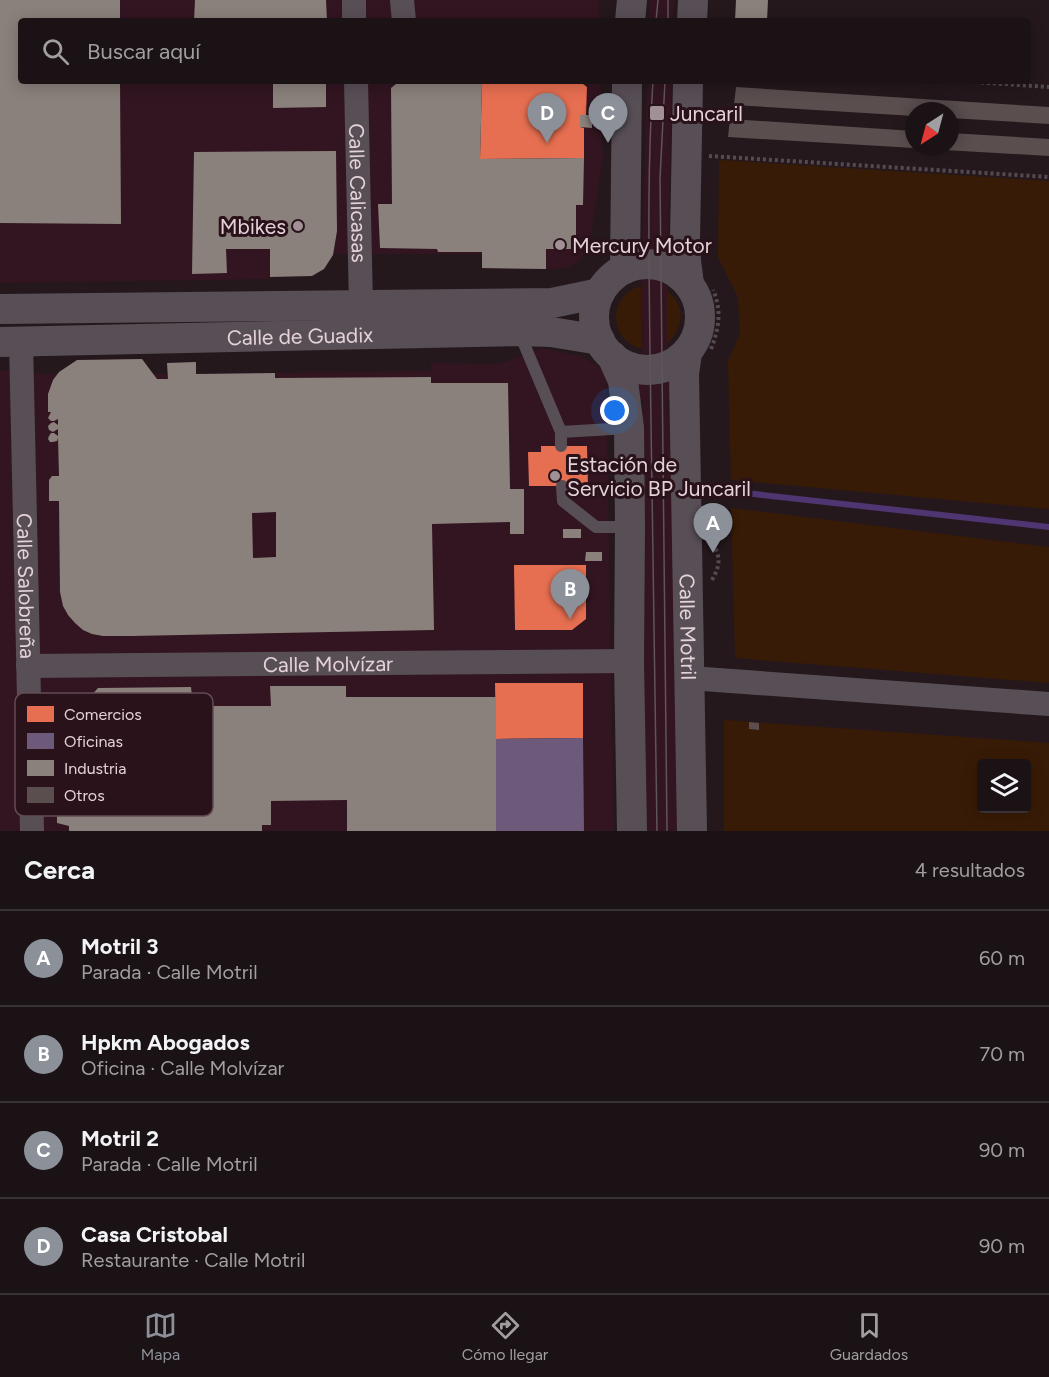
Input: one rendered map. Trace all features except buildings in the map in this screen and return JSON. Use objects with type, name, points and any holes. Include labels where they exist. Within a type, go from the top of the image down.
[{"type":"street","points":[[354,0],[354,18]]},
{"type":"street","points":[[402,0],[404,18]]},
{"type":"street","points":[[630,18],[632,0]]},
{"type":"street","points":[[692,18],[693,0]]},
{"type":"street","name":"Calle Calicasas","points":[[356,84],[361,305]]},
{"type":"street","points":[[625,269],[627,84]]},
{"type":"street","points":[[688,84],[685,238],[689,284]]},
{"type":"street","points":[[606,348],[630,367],[656,369],[673,364],[687,353],[698,335],[701,320],[698,299],[689,284],[674,271],[656,264],[642,264],[625,269],[609,280],[595,306],[594,322],[606,348],[623,381],[629,428],[632,831]]},
{"type":"street","name":"Calle de Guadix","points":[[0,309],[552,303],[600,293]]},
{"type":"street","name":"Calle de Guadix","points":[[11,342],[518,331],[551,332],[606,348]]},
{"type":"street","name":"Calle Salobreña","points":[[11,342],[29,693]]},
{"type":"street","name":"Calle Motril","points":[[687,353],[684,374],[692,831]]},
{"type":"street","name":"Calle Molvízar","points":[[28,666],[629,661]]},
{"type":"street","points":[[690,678],[1049,704]]},
{"type":"street","name":"Calle Salobreña","points":[[32,816],[32,831]]},
{"type":"lane","points":[[518,331],[561,432],[561,446]]},
{"type":"lane","points":[[561,432],[629,428]]},
{"type":"lane","points":[[562,486],[563,501],[596,527],[630,527]]},
{"type":"path","points":[[1003,84],[1049,87]]},
{"type":"path","points":[[699,155],[1049,177]]},
{"type":"shaded area","points":[[0,0],[599,0],[599,18],[18,18],[18,84],[601,84],[603,158],[591,235],[582,259],[568,268],[483,269],[481,254],[271,254],[270,279],[0,283]]},
{"type":"shaded area","points":[[650,0],[674,0],[673,18],[649,18]]},
{"type":"shaded area","points":[[647,84],[672,84],[668,246],[676,246],[676,258],[667,255],[667,380],[676,377],[676,399],[667,400],[667,414],[676,414],[682,831],[641,831],[635,415],[643,414],[643,400],[635,400],[635,382],[643,382],[641,253],[632,254],[633,246],[642,246]]},
{"type":"shaded area","points":[[719,160],[1049,181],[1049,509],[731,480],[728,361],[740,334],[738,297],[718,257]]},
{"type":"shaded area","points":[[641,286],[642,349],[623,337],[616,318],[617,308],[622,298]]},
{"type":"shaded area","points":[[667,291],[678,303],[680,317],[677,331],[667,344]]},
{"type":"shaded area","points":[[543,348],[580,356],[606,371],[614,831],[0,831],[0,370],[60,375],[431,371],[431,363],[499,364]]},
{"type":"shaded area","points":[[731,508],[1049,547],[1049,683],[735,658]]},
{"type":"shaded area","points":[[724,720],[1049,743],[1049,831],[724,831]]},
{"type":"waterway","points":[[745,493],[1049,527]]},
{"type":"tram line","points":[[656,18],[658,0]]},
{"type":"tram line","points":[[668,0],[668,18]]},
{"type":"tram line","points":[[653,84],[649,252],[657,831]]},
{"type":"tram line","points":[[665,84],[660,178],[667,831]]},
{"type":"place","name":"Juncaril","points":[[657,113]]},
{"type":"place","name":"Casa Cristobal","points":[[547,143]]},
{"type":"place","name":"Motril 2","points":[[608,143]]},
{"type":"place","name":"Mbikes","points":[[298,226]]},
{"type":"place","name":"Mercury Motor","points":[[560,245]]},
{"type":"place","name":"Estación de Servicio BP Juncaril","points":[[555,476]]},
{"type":"place","name":"Motril 3","points":[[713,553]]},
{"type":"place","name":"Hpkm Abogados","points":[[570,619]]}]
